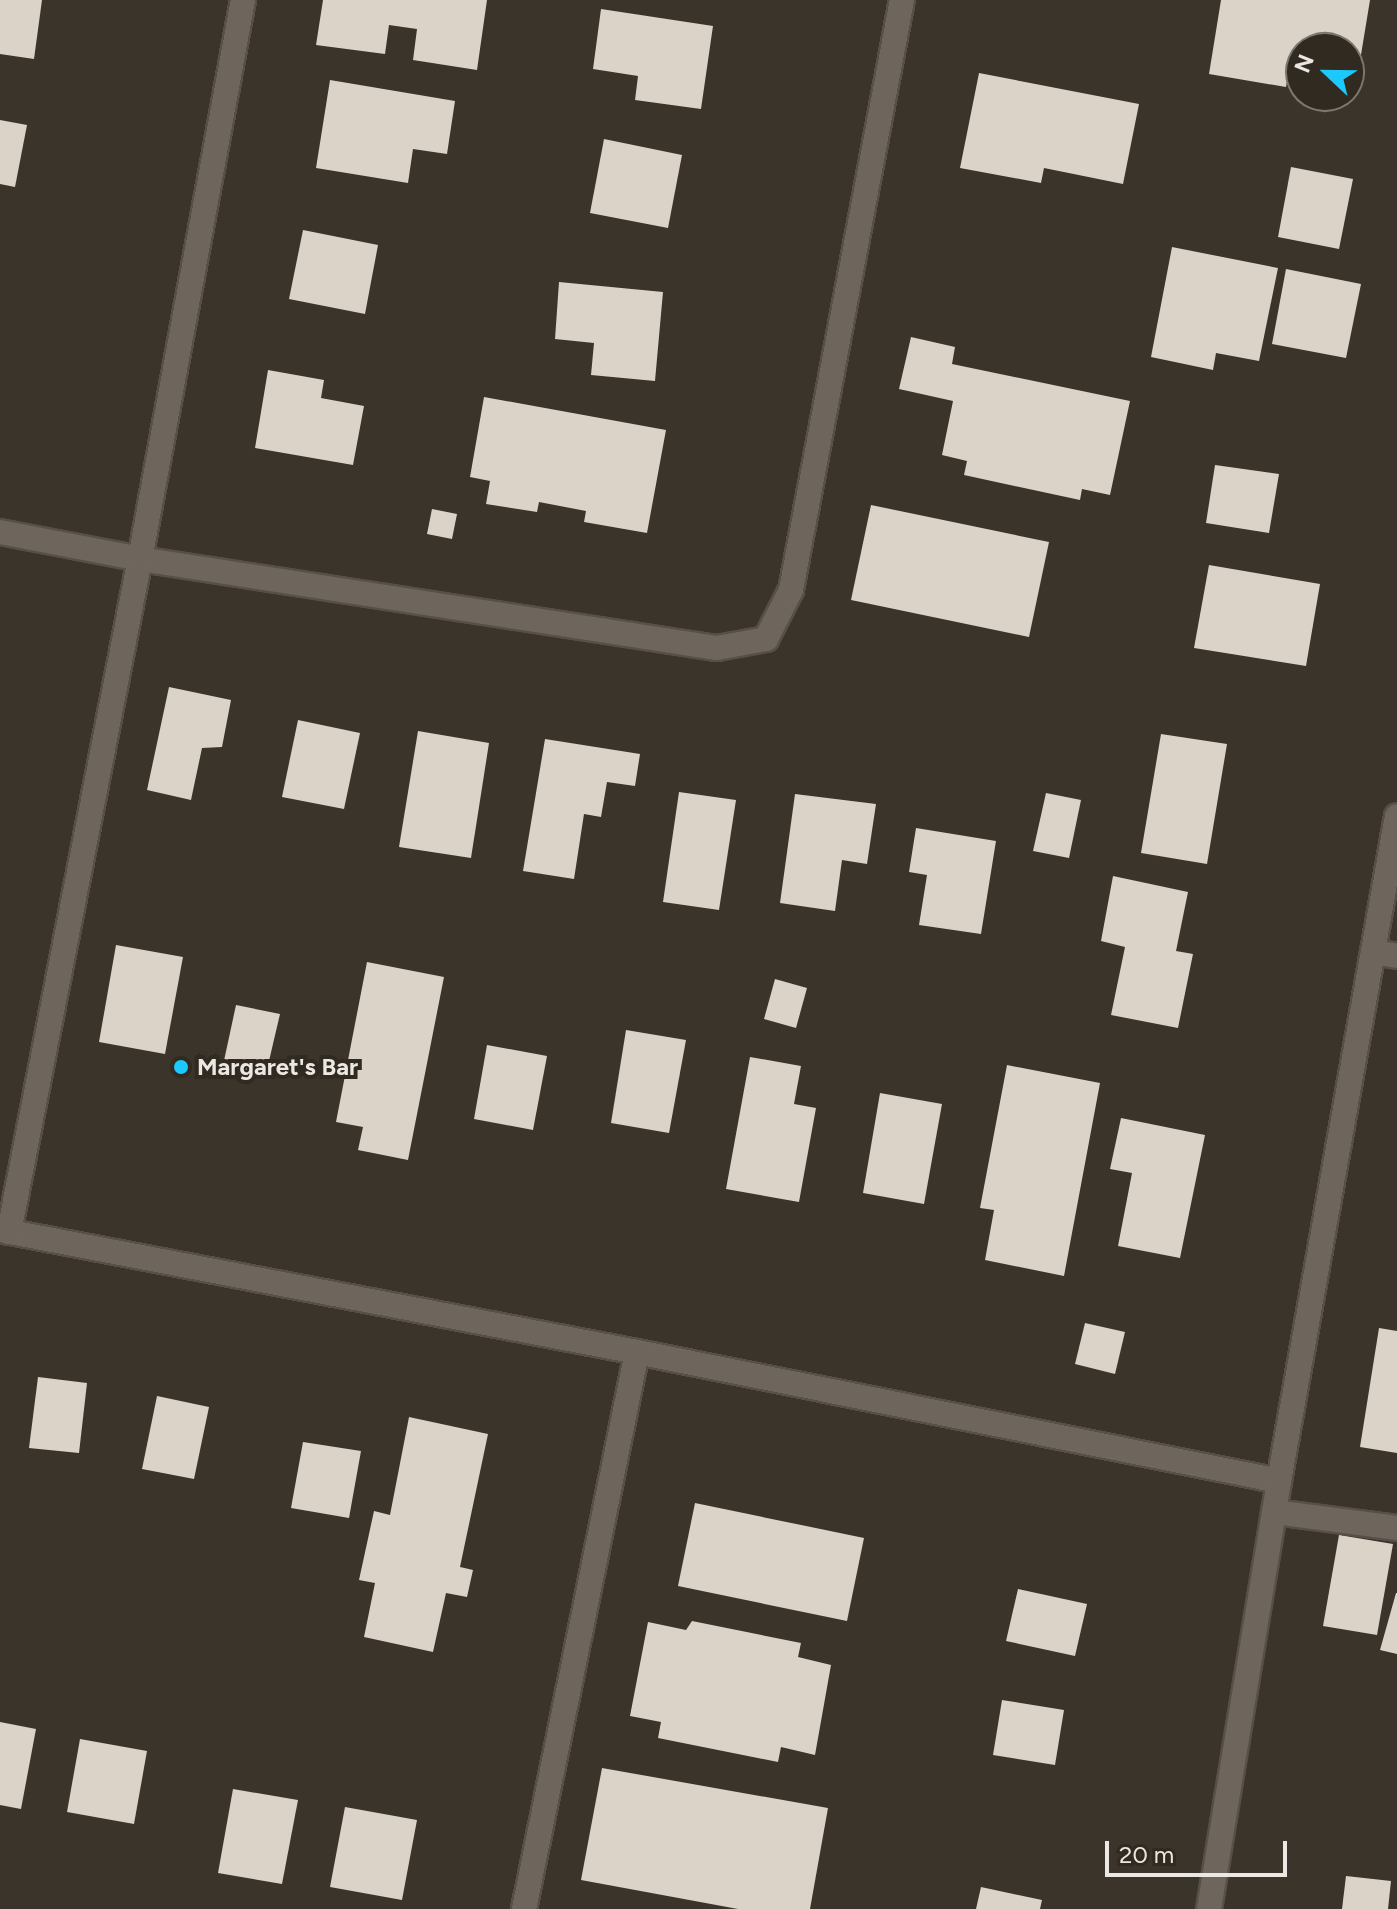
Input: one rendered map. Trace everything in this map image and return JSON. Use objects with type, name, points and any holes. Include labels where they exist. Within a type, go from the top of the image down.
[{"type":"street","points":[[243,0],[140,559],[4,1231],[637,1352],[1279,1481]]},
{"type":"street","points":[[0,532],[140,559],[717,648],[766,639],[791,590],[902,0]]},
{"type":"street","points":[[1209,1909],[1279,1481],[1385,954],[1397,816]]},
{"type":"street","points":[[524,1909],[637,1352]]},
{"type":"street","points":[[1274,1512],[1397,1528]]},
{"type":"building","points":[[0,0],[42,0],[34,59],[0,54]]},
{"type":"building","points":[[323,0],[487,0],[477,70],[413,60],[417,29],[389,25],[385,54],[316,45]]},
{"type":"building","points":[[1221,0],[1370,0],[1365,32],[1285,32],[1285,87],[1209,74]]},
{"type":"building","points":[[601,9],[713,26],[701,109],[635,100],[638,76],[593,69]]},
{"type":"building","points":[[979,73],[1139,104],[1123,184],[1044,168],[1041,183],[960,168]]},
{"type":"building","points":[[330,80],[455,101],[447,154],[413,149],[408,183],[316,168]]},
{"type":"building","points":[[0,120],[27,125],[15,187],[0,184]]},
{"type":"building","points":[[604,139],[682,155],[668,228],[590,213]]},
{"type":"building","points":[[1291,167],[1353,179],[1339,249],[1278,237]]},
{"type":"building","points":[[303,230],[378,245],[365,314],[289,299]]},
{"type":"building","points":[[1172,247],[1278,268],[1259,361],[1216,353],[1213,370],[1151,357]]},
{"type":"building","points":[[1286,269],[1361,284],[1346,358],[1272,344]]},
{"type":"building","points":[[559,282],[663,292],[655,381],[591,375],[594,343],[555,339]]},
{"type":"building","points":[[911,337],[955,347],[952,364],[1130,401],[1110,495],[1082,489],[1080,500],[964,475],[967,461],[942,455],[953,401],[899,389]]},
{"type":"building","points":[[268,370],[324,380],[321,398],[364,406],[353,465],[255,448]]},
{"type":"building","points":[[484,397],[666,430],[647,533],[584,522],[586,511],[539,502],[537,512],[486,504],[490,481],[470,477]]},
{"type":"building","points":[[1215,465],[1279,474],[1269,533],[1206,523]]},
{"type":"building","points":[[871,505],[1049,542],[1029,637],[851,600]]},
{"type":"building","points":[[432,509],[457,514],[452,539],[427,534]]},
{"type":"building","points":[[1209,565],[1320,584],[1306,666],[1194,648]]},
{"type":"building","points":[[169,687],[231,700],[222,747],[202,748],[191,800],[147,790]]},
{"type":"building","points":[[298,720],[360,733],[344,809],[282,797]]},
{"type":"building","points":[[418,731],[489,743],[471,858],[399,847]]},
{"type":"building","points":[[1161,734],[1227,744],[1207,864],[1141,853]]},
{"type":"building","points":[[545,739],[640,754],[635,786],[607,782],[601,817],[584,814],[574,879],[523,871]]},
{"type":"building","points":[[679,792],[736,800],[719,910],[663,902]]},
{"type":"building","points":[[1046,793],[1081,800],[1069,858],[1033,851]]},
{"type":"building","points":[[795,794],[876,804],[867,864],[842,860],[835,911],[780,903]]},
{"type":"building","points":[[916,828],[996,841],[981,934],[919,925],[927,875],[909,872]]},
{"type":"building","points":[[1113,876],[1188,892],[1176,951],[1193,954],[1178,1028],[1111,1015],[1125,947],[1101,941]]},
{"type":"building","points":[[116,945],[183,957],[165,1054],[99,1042]]},
{"type":"building","points":[[367,962],[444,977],[408,1160],[358,1150],[363,1127],[336,1122]]},
{"type":"building","points":[[775,979],[807,988],[796,1028],[764,1019]]},
{"type":"building","points":[[236,1005],[280,1014],[265,1078],[222,1070]]},
{"type":"building","points":[[626,1030],[686,1040],[669,1133],[611,1123]]},
{"type":"building","points":[[487,1045],[547,1056],[533,1130],[474,1119]]},
{"type":"building","points":[[750,1057],[801,1066],[794,1104],[816,1108],[799,1202],[726,1189]]},
{"type":"building","points":[[1007,1065],[1100,1083],[1064,1276],[985,1260],[994,1210],[980,1208]]},
{"type":"building","points":[[880,1093],[942,1104],[924,1204],[863,1193]]},
{"type":"building","points":[[1121,1118],[1205,1135],[1180,1258],[1118,1246],[1132,1173],[1110,1169]]},
{"type":"building","points":[[1085,1323],[1125,1332],[1115,1374],[1075,1364]]},
{"type":"building","points":[[1379,1328],[1397,1331],[1397,1453],[1360,1447]]},
{"type":"building","points":[[38,1377],[87,1383],[79,1453],[29,1448]]},
{"type":"building","points":[[157,1396],[209,1407],[194,1479],[142,1469]]},
{"type":"building","points":[[409,1417],[488,1434],[460,1567],[473,1570],[467,1597],[446,1593],[433,1652],[364,1637],[375,1583],[359,1580],[374,1511],[390,1515]]},
{"type":"building","points":[[303,1442],[361,1451],[349,1518],[291,1508]]},
{"type":"building","points":[[695,1503],[864,1538],[847,1621],[678,1586]]},
{"type":"building","points":[[1339,1535],[1393,1544],[1377,1635],[1323,1626]]},
{"type":"building","points":[[1018,1589],[1087,1604],[1075,1656],[1006,1641]]},
{"type":"building","points":[[1397,1593],[1397,1654],[1380,1650]]},
{"type":"building","points":[[692,1621],[801,1643],[798,1657],[831,1665],[815,1755],[781,1747],[778,1762],[658,1738],[661,1722],[630,1716],[648,1622],[686,1630]]},
{"type":"building","points":[[1002,1700],[1064,1710],[1055,1765],[993,1755]]},
{"type":"building","points":[[0,1722],[36,1729],[21,1809],[0,1805]]},
{"type":"building","points":[[80,1739],[147,1751],[134,1824],[67,1812]]},
{"type":"building","points":[[602,1768],[828,1808],[810,1909],[738,1909],[581,1880]]},
{"type":"building","points":[[233,1789],[298,1800],[282,1884],[218,1873]]},
{"type":"building","points":[[345,1807],[417,1820],[402,1900],[330,1887]]},
{"type":"building","points":[[1346,1876],[1391,1881],[1388,1909],[1342,1909]]},
{"type":"building","points":[[981,1887],[1042,1900],[1040,1909],[976,1909]]},
{"type":"place","name":"Margaret's Bar","points":[[181,1067]]}]
